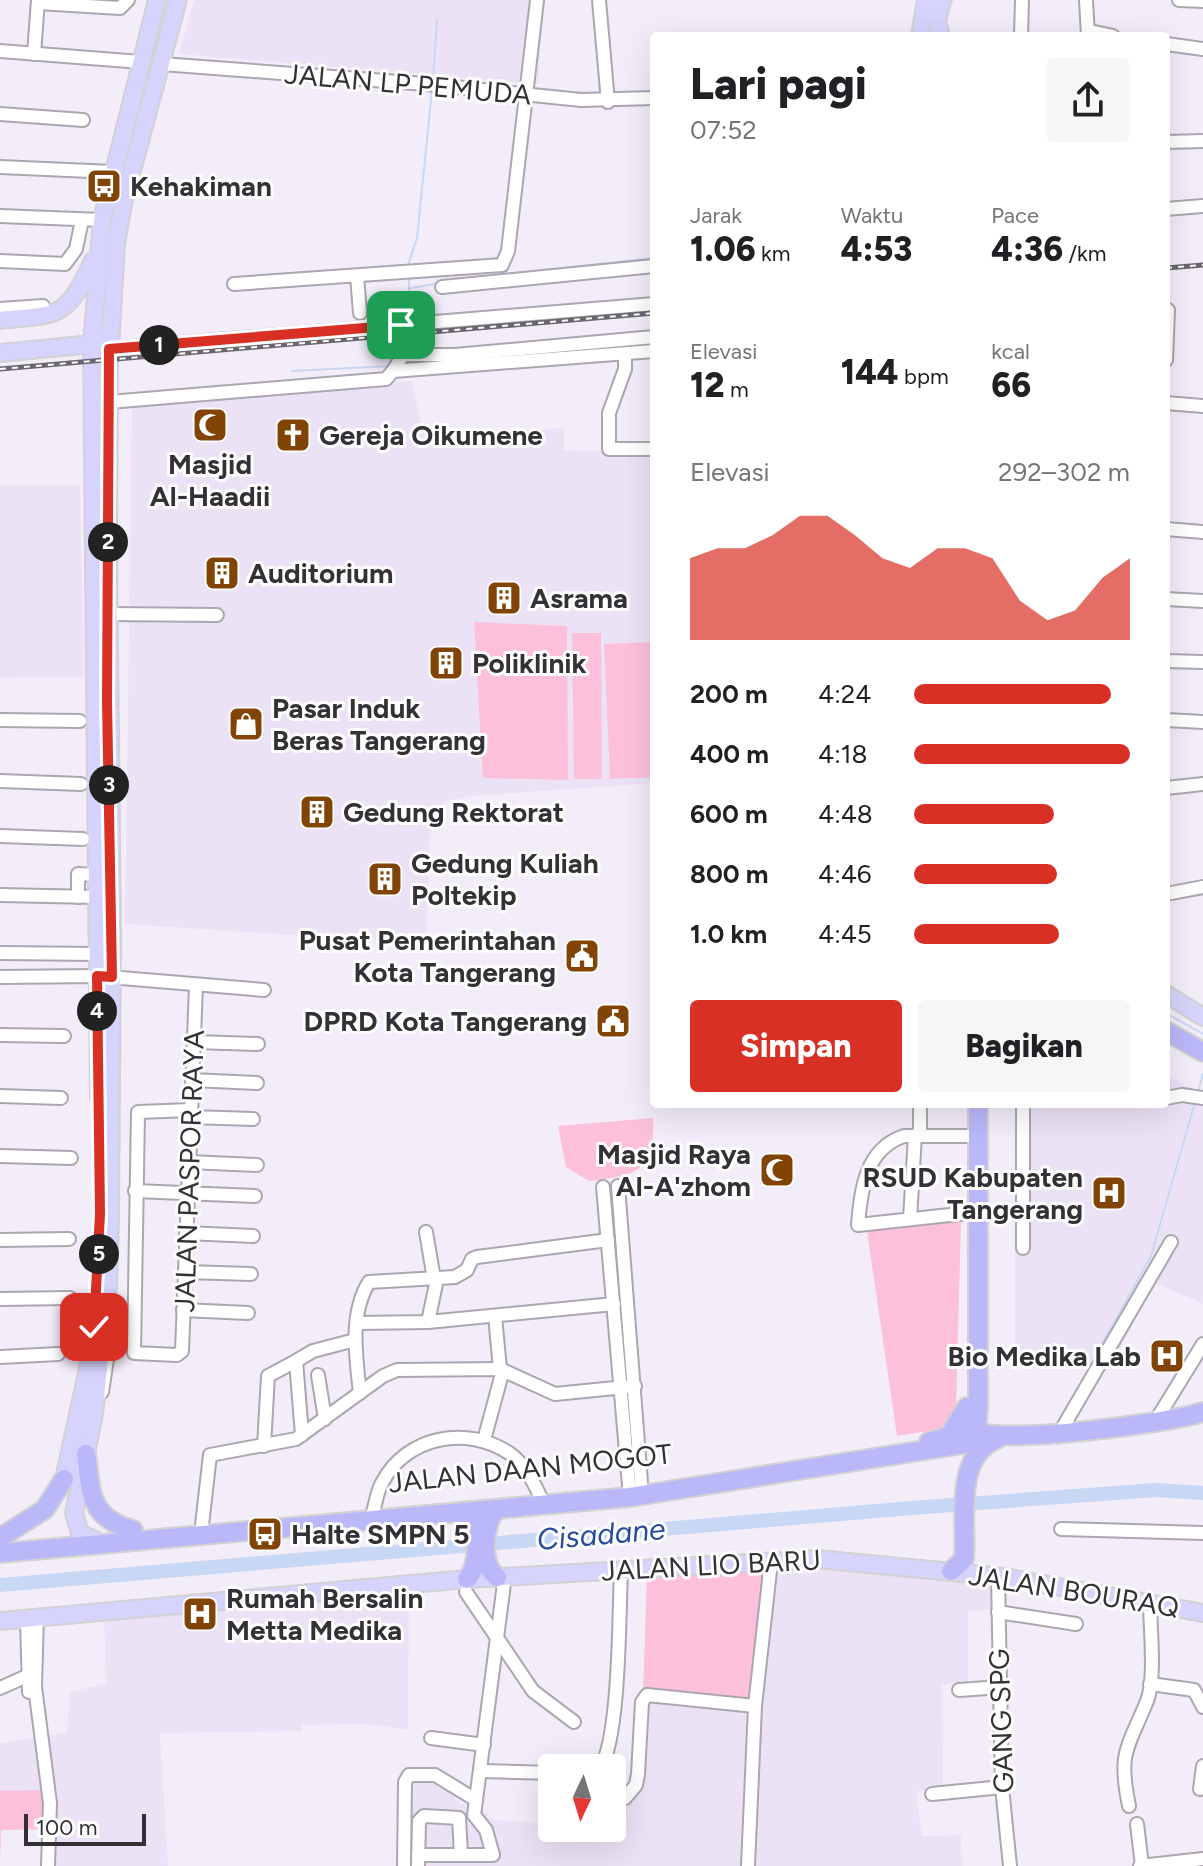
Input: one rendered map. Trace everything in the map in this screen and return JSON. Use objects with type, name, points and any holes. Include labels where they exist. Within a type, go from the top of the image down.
[{"type":"highway","points":[[1170,1033],[1203,1052]]},
{"type":"highway","points":[[968,1108],[972,1407]]},
{"type":"highway","points":[[969,1435],[978,1108]]},
{"type":"highway","points":[[972,1407],[1012,1436]]},
{"type":"highway","name":"JALAN DAAN MOGOT","points":[[0,1540],[133,1530],[480,1520],[943,1439],[954,1431],[972,1407]]},
{"type":"highway","name":"JALAN DAAN MOGOT","points":[[0,1553],[373,1512],[636,1492],[943,1449],[969,1435],[1012,1436],[1060,1432],[1155,1422],[1203,1412]]},
{"type":"highway","points":[[967,1476],[982,1447],[1012,1436]]},
{"type":"highway","points":[[943,1449],[959,1457],[967,1476],[963,1563],[948,1570]]},
{"type":"highway","points":[[86,1454],[90,1488],[97,1508],[109,1521],[133,1530]]},
{"type":"highway","points":[[0,1540],[45,1509],[64,1479]]},
{"type":"highway","points":[[480,1520],[483,1576]]},
{"type":"main road","points":[[80,1533],[74,1513],[94,1414],[108,1286],[110,1033],[104,977],[87,897],[95,875],[92,344],[102,220],[157,0]]},
{"type":"main road","points":[[64,1479],[80,1413],[98,1298],[109,349],[115,267],[123,204],[178,0]]},
{"type":"main road","points":[[921,32],[926,0]]},
{"type":"main road","points":[[939,32],[941,0]]},
{"type":"main road","points":[[97,259],[115,267]]},
{"type":"main road","points":[[0,320],[60,312],[72,301],[97,259]]},
{"type":"main road","points":[[0,353],[92,344],[111,319]]},
{"type":"main road","points":[[1170,996],[1203,1017]]},
{"type":"main road","name":"JALAN DAAN MOGOT","points":[[80,1533],[101,1543]]},
{"type":"main road","name":"JALAN LIO BARU","points":[[0,1621],[483,1576],[835,1559],[948,1570]]},
{"type":"main road","name":"JALAN BOURAQ","points":[[948,1570],[1150,1601],[1203,1613]]},
{"type":"street","points":[[34,54],[38,2],[120,8],[128,0]]},
{"type":"street","points":[[234,284],[502,265],[529,94],[537,0]]},
{"type":"street","points":[[599,0],[608,102]]},
{"type":"street","points":[[1021,32],[1022,0]]},
{"type":"street","points":[[1086,0],[1089,32]]},
{"type":"street","points":[[1179,0],[1203,1]]},
{"type":"street","points":[[1170,45],[1203,49]]},
{"type":"street","points":[[0,51],[141,62]]},
{"type":"street","name":"JALAN LP PEMUDA","points":[[162,64],[440,85],[608,102],[650,98]]},
{"type":"street","points":[[0,114],[83,120]]},
{"type":"street","points":[[1170,142],[1203,141]]},
{"type":"street","points":[[0,167],[113,172]]},
{"type":"street","points":[[1170,209],[1203,206]]},
{"type":"street","points":[[0,216],[102,220]]},
{"type":"street","points":[[0,261],[58,264],[72,259],[82,220]]},
{"type":"street","points":[[442,287],[650,266]]},
{"type":"street","points":[[357,276],[360,313]]},
{"type":"street","points":[[109,349],[650,304]]},
{"type":"street","points":[[0,309],[43,306]]},
{"type":"street","points":[[523,356],[650,338]]},
{"type":"street","points":[[109,402],[386,379],[396,364],[650,351]]},
{"type":"street","points":[[625,354],[625,369],[609,413],[609,449],[650,449]]},
{"type":"street","points":[[1170,403],[1203,406]]},
{"type":"street","points":[[1170,529],[1203,532]]},
{"type":"street","points":[[1170,599],[1203,601]]},
{"type":"street","points":[[108,614],[217,615]]},
{"type":"street","points":[[1170,661],[1203,662]]},
{"type":"street","points":[[0,720],[80,721]]},
{"type":"street","points":[[1170,720],[1203,722]]},
{"type":"street","points":[[0,781],[81,784]]},
{"type":"street","points":[[1170,788],[1203,784]]},
{"type":"street","points":[[0,836],[83,839]]},
{"type":"street","points":[[1170,893],[1203,887]]},
{"type":"street","points":[[0,895],[87,897]]},
{"type":"street","points":[[0,953],[97,954]]},
{"type":"street","points":[[0,977],[104,977],[264,990]]},
{"type":"street","name":"JALAN PASPOR RAYA","points":[[135,1191],[131,1351],[177,1355],[182,1351],[196,985]]},
{"type":"street","points":[[0,1035],[64,1036]]},
{"type":"street","points":[[194,1042],[258,1044]]},
{"type":"street","points":[[192,1080],[257,1083]]},
{"type":"street","points":[[1170,1088],[1193,1097]]},
{"type":"street","points":[[0,1096],[61,1098]]},
{"type":"street","points":[[1170,1098],[1193,1097]]},
{"type":"street","points":[[910,1219],[920,1108]]},
{"type":"street","points":[[1023,1108],[1023,1248]]},
{"type":"street","points":[[253,1119],[139,1110],[135,1191],[255,1196]]},
{"type":"street","points":[[968,1136],[918,1135],[895,1140],[871,1164],[861,1186],[858,1225],[968,1213]]},
{"type":"street","points":[[0,1156],[71,1158]]},
{"type":"street","points":[[189,1162],[257,1165]]},
{"type":"street","points":[[618,1186],[636,1492]]},
{"type":"street","points":[[603,1187],[614,1304],[628,1386]]},
{"type":"street","points":[[426,1232],[435,1279],[428,1322]]},
{"type":"street","points":[[186,1233],[253,1236]]},
{"type":"street","points":[[0,1240],[69,1239]]},
{"type":"street","points":[[360,1393],[355,1340],[369,1282],[455,1277],[467,1270],[472,1259],[477,1257],[608,1240]]},
{"type":"street","points":[[1060,1432],[1171,1242]]},
{"type":"street","points":[[185,1272],[251,1274]]},
{"type":"street","points":[[0,1299],[70,1298]]},
{"type":"street","points":[[357,1323],[428,1322],[614,1304]]},
{"type":"street","points":[[183,1310],[248,1313]]},
{"type":"street","points":[[484,1440],[502,1369],[495,1316]]},
{"type":"street","points":[[264,1446],[268,1376],[313,1351],[355,1340]]},
{"type":"street","points":[[1155,1422],[1203,1344]]},
{"type":"street","points":[[0,1357],[58,1354]]},
{"type":"street","points":[[296,1361],[302,1435]]},
{"type":"street","points":[[209,1528],[208,1458],[222,1452],[264,1446],[302,1435],[397,1370],[502,1369],[544,1392],[555,1394],[628,1386]]},
{"type":"street","points":[[318,1375],[325,1419]]},
{"type":"street","points":[[373,1512],[382,1483],[400,1458],[427,1442],[457,1436],[484,1440],[511,1454],[529,1474],[541,1498]]},
{"type":"street","points":[[1061,1529],[1203,1533]]},
{"type":"street","points":[[748,1866],[755,1706],[771,1562]]},
{"type":"street","points":[[607,1754],[613,1715],[621,1571]]},
{"type":"street","points":[[461,1855],[461,1823],[455,1816],[421,1818],[418,1861],[461,1855],[492,1861],[486,1830],[474,1815],[497,1640],[483,1576]]},
{"type":"street","points":[[483,1576],[497,1640],[533,1691],[574,1722]]},
{"type":"street","name":"GANG SPG","points":[[998,1576],[1002,1787],[1010,1866]]},
{"type":"street","points":[[1129,1806],[1122,1770],[1123,1753],[1131,1743],[1150,1684],[1150,1601]]},
{"type":"street","points":[[998,1612],[1076,1624]]},
{"type":"street","points":[[32,1616],[27,1676],[42,1785],[41,1866]]},
{"type":"street","points":[[32,1616],[35,1687],[50,1803],[48,1866]]},
{"type":"street","points":[[0,1688],[27,1676]]},
{"type":"street","points":[[1150,1684],[1194,1690],[1203,1707]]},
{"type":"street","points":[[959,1690],[1001,1687]]},
{"type":"street","points":[[626,1797],[636,1785],[642,1702],[647,1695],[755,1706]]},
{"type":"street","points":[[431,1738],[484,1745]]},
{"type":"street","points":[[1200,1789],[1203,1766]]},
{"type":"street","points":[[481,1771],[538,1773]]},
{"type":"street","points":[[404,1866],[405,1782],[409,1775],[435,1775],[476,1800]]},
{"type":"street","points":[[932,1794],[1002,1787]]},
{"type":"street","points":[[1137,1824],[1141,1866],[1203,1859]]},
{"type":"shaded area","points":[[194,0],[544,0],[538,84],[179,54]]},
{"type":"shaded area","points":[[412,381],[424,434],[564,428],[564,450],[650,452],[650,783],[472,796],[445,801],[435,816],[430,834],[426,944],[125,924],[132,405],[187,397]]},
{"type":"shaded area","points":[[0,485],[80,485],[84,677],[0,678]]},
{"type":"shaded area","points":[[474,622],[567,626],[568,780],[483,778]]},
{"type":"shaded area","points":[[572,633],[601,633],[602,779],[574,779]]},
{"type":"shaded area","points":[[650,642],[650,777],[610,779],[604,644]]},
{"type":"shaded area","name":"RSUD Kabupaten Tangerang","points":[[1170,1076],[1203,1097],[1203,1304],[1155,1283],[1109,1369],[1015,1366],[1015,1108],[1170,1108]]},
{"type":"shaded area","points":[[653,1118],[651,1150],[640,1168],[620,1176],[589,1181],[566,1167],[558,1126]]},
{"type":"shaded area","points":[[961,1220],[956,1410],[940,1429],[897,1436],[867,1231]]},
{"type":"shaded area","points":[[768,1560],[997,1583],[999,1609],[968,1611],[968,1682],[942,1685],[943,1788],[916,1792],[922,1836],[961,1835],[962,1866],[409,1866],[411,1781],[435,1775],[461,1804],[481,1806],[492,1820],[538,1822],[538,1842],[626,1842],[626,1800],[628,1801],[639,1779],[643,1694]]},
{"type":"shaded area","points":[[768,1560],[751,1709],[643,1694],[647,1574]]},
{"type":"shaded area","points":[[409,1585],[408,1730],[365,1724],[302,1725],[302,1731],[160,1733],[168,1866],[52,1866],[53,1791],[0,1791],[0,1743],[67,1733],[70,1692],[106,1683],[104,1612]]},
{"type":"shaded area","points":[[53,1790],[53,1829],[1,1830],[0,1866],[0,1791]]},
{"type":"waterway","points":[[948,14],[952,0]]},
{"type":"waterway","points":[[433,80],[437,20]]},
{"type":"waterway","points":[[408,265],[417,238],[432,90]]},
{"type":"waterway","points":[[478,277],[650,258]]},
{"type":"waterway","points":[[409,276],[409,317]]},
{"type":"waterway","points":[[411,288],[440,283]]},
{"type":"waterway","points":[[410,351],[411,345]]},
{"type":"waterway","points":[[615,348],[650,345]]},
{"type":"waterway","points":[[292,371],[390,366]]},
{"type":"waterway","points":[[1170,1015],[1203,1034]]},
{"type":"waterway","points":[[1198,1092],[1203,1074]]},
{"type":"waterway","points":[[1097,1353],[1151,1256],[1195,1102]]},
{"type":"waterway","name":"Cisadane","points":[[0,1585],[912,1508],[1156,1490],[1203,1493]]},
{"type":"railway","points":[[1170,268],[1203,265]]},
{"type":"railway","points":[[0,369],[650,313]]},
{"type":"place","name":"Kehakiman","points":[[104,186]]},
{"type":"place","name":"Masjid Al-Haadii","points":[[210,425]]},
{"type":"place","name":"Gereja Oikumene","points":[[293,435]]},
{"type":"place","name":"Auditorium","points":[[222,573]]},
{"type":"place","name":"Asrama","points":[[504,598]]},
{"type":"place","name":"Poliklinik","points":[[446,663]]},
{"type":"place","name":"Pasar Induk Beras Tangerang","points":[[246,724]]},
{"type":"place","name":"Gedung Rektorat","points":[[317,812]]},
{"type":"place","name":"Gedung Kuliah Poltekip","points":[[385,879]]},
{"type":"place","name":"Pusat Pemerintahan Kota Tangerang","points":[[582,956]]},
{"type":"place","name":"DPRD Kota Tangerang","points":[[613,1021]]},
{"type":"place","name":"Masjid Raya Al-A'zhom","points":[[777,1170]]},
{"type":"place","name":"RSUD Kabupaten Tangerang","points":[[1109,1193]]},
{"type":"place","name":"Bio Medika Lab","points":[[1167,1356]]},
{"type":"place","name":"Halte SMPN 5","points":[[265,1534]]},
{"type":"place","name":"Rumah Bersalin Metta Medika","points":[[200,1614]]},
{"type":"route","points":[[94,1327],[98,1298],[100,1214],[97,976],[112,977],[107,701],[109,349],[401,325]]}]
